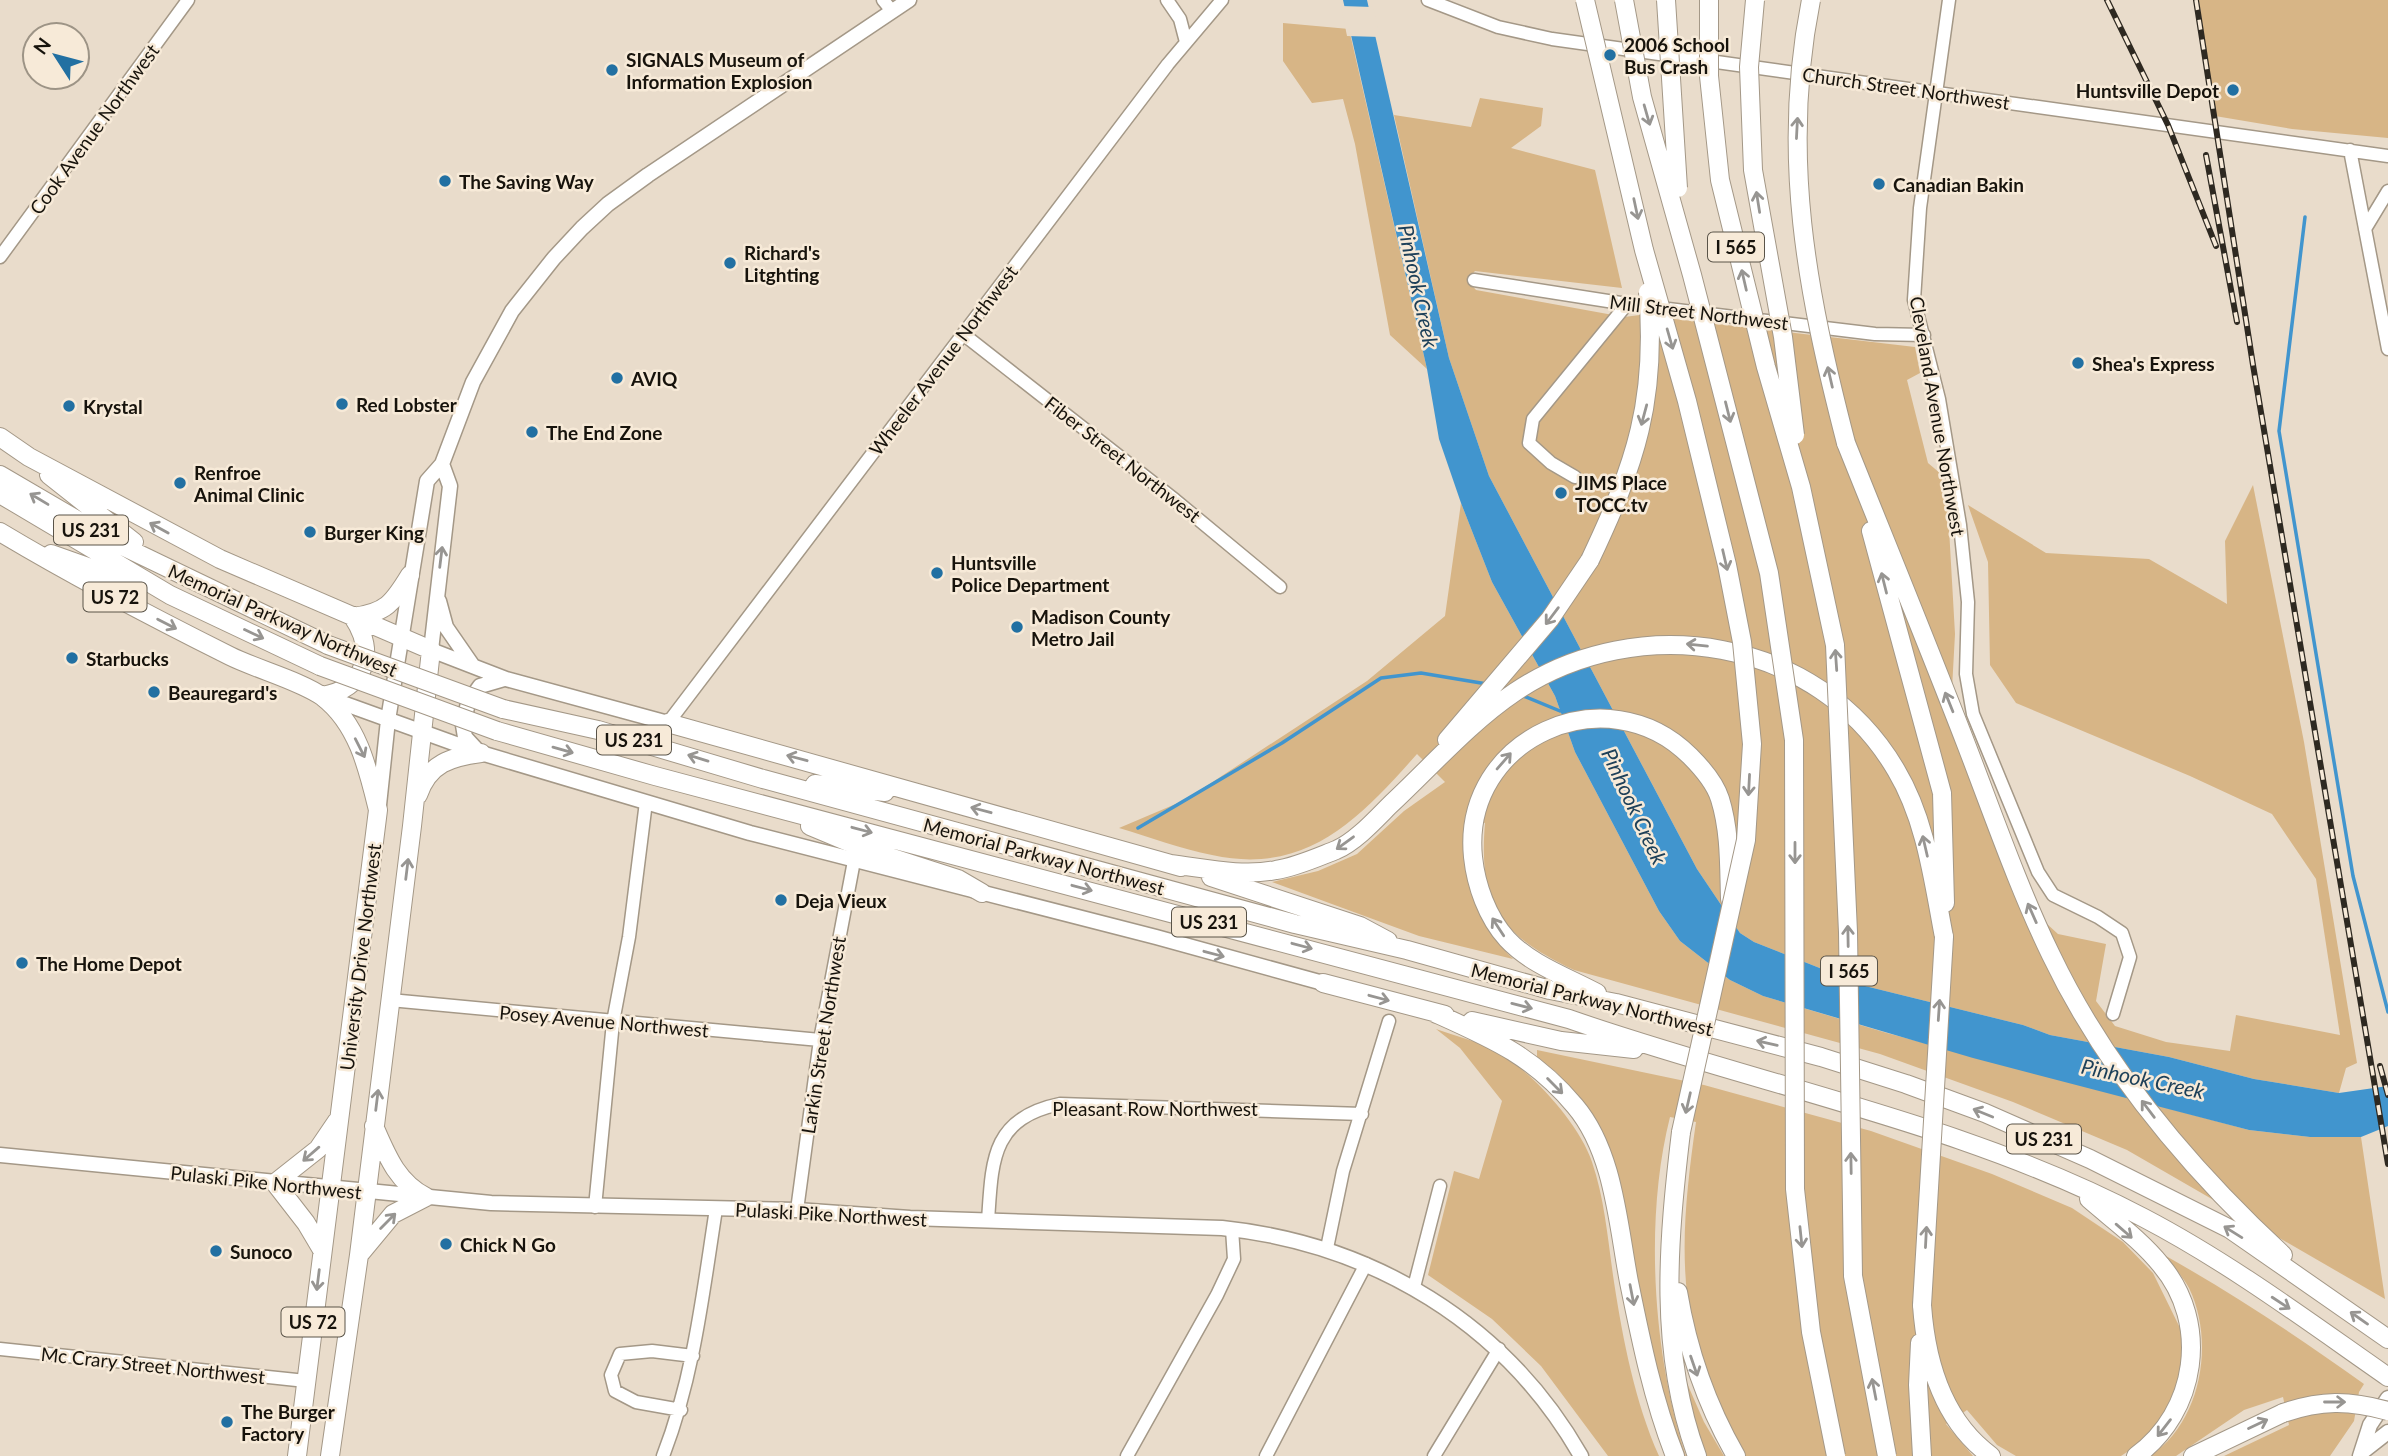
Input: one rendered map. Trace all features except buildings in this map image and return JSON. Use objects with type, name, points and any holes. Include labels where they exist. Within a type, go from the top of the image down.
[{"type":"highway","points":[[1585,0],[1644,250],[1687,401],[1742,642],[1752,744],[1746,840],[1681,1132],[1669,1226],[1667,1284],[1675,1372],[1688,1432],[1697,1456]]},
{"type":"highway","points":[[1624,0],[1642,97],[1692,275]]},
{"type":"highway","name":"I 565","points":[[1666,0],[1674,166],[1692,275],[1769,573],[1794,740],[1795,1189],[1811,1332],[1836,1456]]},
{"type":"highway","name":"I 565","points":[[1709,0],[1709,76],[1720,180],[1754,321],[1801,487],[1835,645],[1848,932],[1853,1276],[1887,1456]]},
{"type":"highway","points":[[1755,0],[1749,67],[1753,170],[1783,337],[1801,487]]},
{"type":"highway","points":[[1811,0],[1796,131],[1798,200],[1807,275],[1846,443],[1942,793],[1944,937],[1918,1385],[1922,1456]]},
{"type":"highway","points":[[1170,864],[1229,871],[1276,870],[1340,849],[1397,799],[1427,768],[1550,619],[1590,560],[1624,488],[1647,405],[1652,338],[1644,250]]},
{"type":"highway","points":[[0,437],[29,457],[220,559],[431,650]]},
{"type":"highway","points":[[1846,443],[2014,870],[2051,957],[2093,1030],[2189,1163],[2224,1201],[2330,1298]]},
{"type":"highway","points":[[29,457],[72,495],[186,577]]},
{"type":"highway","name":"Memorial Parkway Northwest","points":[[0,475],[82,525],[328,645],[503,709],[598,730],[763,779],[1295,924],[1407,950],[1550,990],[1616,1003],[1864,1070],[1995,1117],[2090,1159],[2230,1229],[2330,1298]]},
{"type":"highway","name":"Memorial Parkway Northwest","points":[[0,494],[170,595],[320,666],[497,731],[749,801],[1569,1018],[1666,1053],[1880,1114],[2073,1186],[2144,1218],[2311,1323],[2388,1377]]},
{"type":"highway","name":"US 72","points":[[0,532],[233,658],[322,696],[339,713],[366,758],[378,810]]},
{"type":"highway","points":[[25,547],[170,595]]},
{"type":"highway","points":[[353,617],[375,615],[390,604],[410,575]]},
{"type":"highway","points":[[322,696],[341,693],[351,687],[363,664],[366,653],[362,633],[353,617]]},
{"type":"highway","points":[[1427,768],[1515,692],[1552,671],[1591,655],[1633,646],[1676,644],[1719,648],[1761,660],[1800,678],[1836,702],[1867,731],[1888,759],[1906,789],[1921,829],[1944,937]]},
{"type":"highway","name":"University Drive Northwest","points":[[330,1456],[359,1255],[431,650]]},
{"type":"highway","points":[[1616,1003],[1537,963],[1508,941],[1487,908],[1477,880],[1473,851],[1474,822],[1482,795],[1496,770],[1513,751],[1537,734],[1566,723],[1590,719],[1614,720],[1644,727],[1685,751],[1705,773],[1720,798],[1728,842],[1731,917]]},
{"type":"highway","points":[[668,723],[1170,864],[1360,926],[1407,950]]},
{"type":"highway","points":[[414,804],[427,777],[443,761],[481,753]]},
{"type":"highway","points":[[763,779],[934,797]]},
{"type":"highway","points":[[749,801],[865,849],[958,879],[982,893]]},
{"type":"highway","name":"University Drive Northwest","points":[[297,1456],[378,810]]},
{"type":"highway","points":[[1323,984],[1435,1013],[1561,1041],[1666,1053]]},
{"type":"highway","points":[[1435,1013],[1508,1046],[1544,1074],[1577,1108],[1599,1149],[1612,1193],[1660,1417],[1675,1456]]},
{"type":"highway","points":[[322,1250],[306,1223],[275,1183],[318,1149],[339,1118]]},
{"type":"highway","points":[[374,1126],[394,1170],[409,1188],[426,1197]]},
{"type":"highway","points":[[2073,1186],[2162,1266],[2179,1292],[2188,1319],[2191,1363],[2184,1392],[2163,1431],[2136,1456]]},
{"type":"highway","points":[[359,1255],[393,1214],[426,1197]]},
{"type":"highway","points":[[1669,1226],[1678,1295],[1691,1357],[1711,1412],[1735,1456]]},
{"type":"highway","name":"US 231","points":[[2330,1298],[2388,1339]]},
{"type":"highway","points":[[1922,1305],[1932,1365],[1958,1424],[1991,1456]]},
{"type":"highway","points":[[2193,1456],[2283,1413],[2311,1404],[2335,1400],[2388,1411]]},
{"type":"highway","points":[[2211,1456],[2233,1436]]},
{"type":"main road","name":"University Drive Northwest","points":[[378,810],[388,720],[427,481],[442,464],[473,382],[512,311],[582,228],[648,175],[888,6],[909,0]]},
{"type":"main road","name":"University Drive Northwest","points":[[431,650],[450,486],[442,464]]},
{"type":"main road","points":[[437,592],[446,627],[474,667]]},
{"type":"main road","points":[[431,650],[506,679],[668,723]]},
{"type":"main road","points":[[481,753],[465,737],[463,725],[468,703],[480,686],[506,679]]},
{"type":"main road","points":[[322,696],[481,753],[646,802],[854,861],[1323,984]]},
{"type":"main road","name":"Pulaski Pike Northwest","points":[[0,1154],[426,1197],[595,1207],[797,1210],[988,1221],[1232,1229],[1271,1233],[1327,1248],[1414,1287],[1499,1349],[1566,1428],[1581,1456]]},
{"type":"main road","points":[[2360,1455],[2370,1425],[2388,1398]]},
{"type":"main road","points":[[2360,1455],[2388,1432]]},
{"type":"street","name":"Cook Avenue Northwest","points":[[0,257],[188,0]]},
{"type":"street","points":[[1167,0],[1180,19],[1186,42]]},
{"type":"street","name":"Wheeler Avenue Northwest","points":[[668,723],[1186,42],[1222,0]]},
{"type":"street","name":"Church Street Northwest","points":[[1428,0],[1467,17],[1552,39],[2388,156]]},
{"type":"street","name":"Cleveland Avenue Northwest","points":[[1949,0],[1920,208],[1914,300],[1924,335],[1960,525],[1968,603],[1966,674],[1973,714],[2038,873],[2053,895],[2098,917],[2122,933],[2130,957],[2113,1014]]},
{"type":"street","points":[[2350,150],[2388,349]]},
{"type":"street","points":[[2365,229],[2388,191]]},
{"type":"street","name":"Mill Street Northwest","points":[[1474,280],[1627,304],[1875,334],[1924,335]]},
{"type":"street","points":[[1576,477],[1551,463],[1529,443],[1533,419],[1627,304]]},
{"type":"street","name":"Fiber Street Northwest","points":[[963,334],[1175,500],[1280,587]]},
{"type":"street","points":[[595,1207],[613,1021],[629,937],[646,802]]},
{"type":"street","name":"Larkin Street Northwest","points":[[797,1210],[820,1040],[854,861]]},
{"type":"street","name":"Posey Avenue Northwest","points":[[390,1000],[820,1040]]},
{"type":"street","points":[[1327,1248],[1343,1171],[1389,1021]]},
{"type":"street","name":"Pleasant Row Northwest","points":[[988,1221],[992,1166],[1001,1140],[1014,1123],[1038,1108],[1060,1104],[1362,1114]]},
{"type":"street","points":[[1414,1287],[1440,1186]]},
{"type":"street","points":[[663,1456],[681,1410],[716,1209]]},
{"type":"street","points":[[1127,1456],[1234,1259],[1232,1229]]},
{"type":"street","points":[[1266,1456],[1366,1264]]},
{"type":"street","name":"Mc Crary Street Northwest","points":[[0,1349],[306,1381]]},
{"type":"street","points":[[1434,1456],[1499,1349]]},
{"type":"street","points":[[681,1410],[636,1402],[615,1391],[611,1375],[620,1354],[652,1350],[692,1356]]},
{"type":"shaded area","points":[[2199,0],[2388,0],[2388,138],[2292,129],[2215,116]]},
{"type":"shaded area","points":[[1283,23],[1349,29],[1427,369],[1390,335],[1355,144],[1343,99],[1312,103],[1283,61]]},
{"type":"shaded area","points":[[1480,98],[1543,108],[1541,126],[1511,148],[1595,170],[1622,288],[1475,271],[1467,280],[1476,290],[1624,317],[1640,315],[1915,347],[1920,373],[1907,380],[1928,463],[1941,474],[1948,511],[1955,634],[1950,725],[2013,893],[2058,934],[2106,944],[2096,1001],[2115,1026],[2166,1042],[2230,1051],[2236,1015],[2340,1035],[2316,879],[2272,814],[2190,776],[2016,703],[1990,665],[1988,562],[1968,505],[2046,553],[2149,559],[2227,604],[2225,541],[2253,485],[2304,742],[2357,1063],[2346,1068],[2339,1093],[2254,1079],[2169,1057],[2050,1035],[2023,1025],[1865,986],[1754,942],[1740,933],[1697,869],[1489,476],[1449,358],[1394,115],[1471,127]]},
{"type":"shaded area","points":[[1461,503],[1492,582],[1555,696],[1575,752],[1659,911],[1680,941],[1730,980],[1763,996],[1887,1033],[2249,1130],[2310,1137],[2361,1137],[2385,1299],[2127,1150],[2013,1102],[1880,1054],[1574,970],[1549,957],[1528,944],[1499,914],[1486,876],[1485,823],[1465,818],[1468,876],[1480,912],[1513,959],[1419,936],[1272,882],[1318,871],[1357,854],[1404,811],[1445,782],[1417,754],[1352,820],[1304,849],[1276,857],[1246,859],[1212,855],[1119,828],[1185,800],[1367,681],[1445,616]]},
{"type":"shaded area","points":[[1436,1029],[1482,1044],[1524,1071],[1552,1099],[1586,1147],[1600,1191],[1631,1370],[1643,1414],[1659,1456],[1608,1456],[1541,1366],[1492,1319],[1428,1275],[1454,1171],[1479,1179],[1502,1101],[1460,1048]]},
{"type":"shaded area","points":[[1537,1050],[1704,1085],[1871,1131],[1992,1174],[2072,1208],[2123,1242],[2153,1273],[2182,1332],[2182,1370],[2165,1413],[2145,1440],[2121,1456],[2016,1456],[1997,1445],[1967,1410],[1946,1424],[1973,1456],[1746,1456],[1728,1429],[1707,1380],[1690,1315],[1686,1284],[1685,1220],[1696,1122],[1670,1117],[1657,1199],[1656,1288],[1666,1375],[1686,1456],[1681,1456],[1582,1103],[1556,1072],[1537,1058]]},
{"type":"shaded area","points":[[2166,1256],[2267,1317],[2364,1384],[2359,1392],[2354,1421],[2330,1456],[2224,1456],[2289,1425],[2283,1397],[2244,1410],[2176,1456],[2150,1456],[2168,1441],[2182,1423],[2199,1379],[2202,1355],[2197,1309],[2189,1288]]},
{"type":"shaded area","points":[[1683,1374],[1704,1422],[1724,1456],[1697,1456]]},
{"type":"water","name":"Pinhook Creek","points":[[1343,0],[1367,0],[1449,358],[1489,476],[1697,869],[1740,933],[1754,942],[1865,986],[2023,1025],[2050,1035],[2169,1057],[2254,1079],[2339,1093],[2388,1086],[2388,1126],[2361,1137],[2310,1137],[2249,1130],[1973,1058],[1763,996],[1730,980],[1680,941],[1659,911],[1575,752],[1555,696],[1492,582],[1461,503],[1439,439],[1427,369]]},
{"type":"pier","points":[[1341,6],[1373,7],[1380,37],[1347,36]]},
{"type":"waterway","points":[[2305,217],[2279,431],[2353,876],[2388,1012]]},
{"type":"waterway","points":[[1138,828],[1282,743],[1381,678],[1421,673],[1487,684]]},
{"type":"waterway","points":[[1521,695],[1560,711]]},
{"type":"railway","points":[[2107,0],[2168,125],[2216,246]]},
{"type":"railway","points":[[2196,0],[2253,365],[2388,1164]]},
{"type":"railway","points":[[2206,155],[2237,322]]},
{"type":"railway","points":[[2380,1066],[2388,1095]]},
{"type":"place","name":"2006 School Bus Crash","points":[[1610,55]]},
{"type":"place","name":"SIGNALS Museum of Information Explosion","points":[[612,70]]},
{"type":"place","name":"Huntsville Depot","points":[[2233,90]]},
{"type":"place","name":"The Saving Way","points":[[445,181]]},
{"type":"place","name":"Canadian Bakin","points":[[1879,184]]},
{"type":"place","name":"Richard's Litghting","points":[[730,263]]},
{"type":"place","name":"Shea's Express","points":[[2078,363]]},
{"type":"place","name":"AVIQ","points":[[617,378]]},
{"type":"place","name":"Red Lobster","points":[[342,404]]},
{"type":"place","name":"Krystal","points":[[69,406]]},
{"type":"place","name":"The End Zone","points":[[532,432]]},
{"type":"place","name":"Renfroe Animal Clinic","points":[[180,483]]},
{"type":"place","name":"JIMS Place TOCC.tv","points":[[1561,493]]},
{"type":"place","name":"Burger King","points":[[310,532]]},
{"type":"place","name":"Huntsville Police Department","points":[[937,573]]},
{"type":"place","name":"Madison County Metro Jail","points":[[1017,627]]},
{"type":"place","name":"Starbucks","points":[[72,658]]},
{"type":"place","name":"Beauregard's","points":[[154,692]]},
{"type":"place","name":"Deja Vieux","points":[[781,900]]},
{"type":"place","name":"The Home Depot","points":[[22,963]]},
{"type":"place","name":"Chick N Go","points":[[446,1244]]},
{"type":"place","name":"Sunoco","points":[[216,1251]]},
{"type":"place","name":"The Burger Factory","points":[[227,1422]]}]
